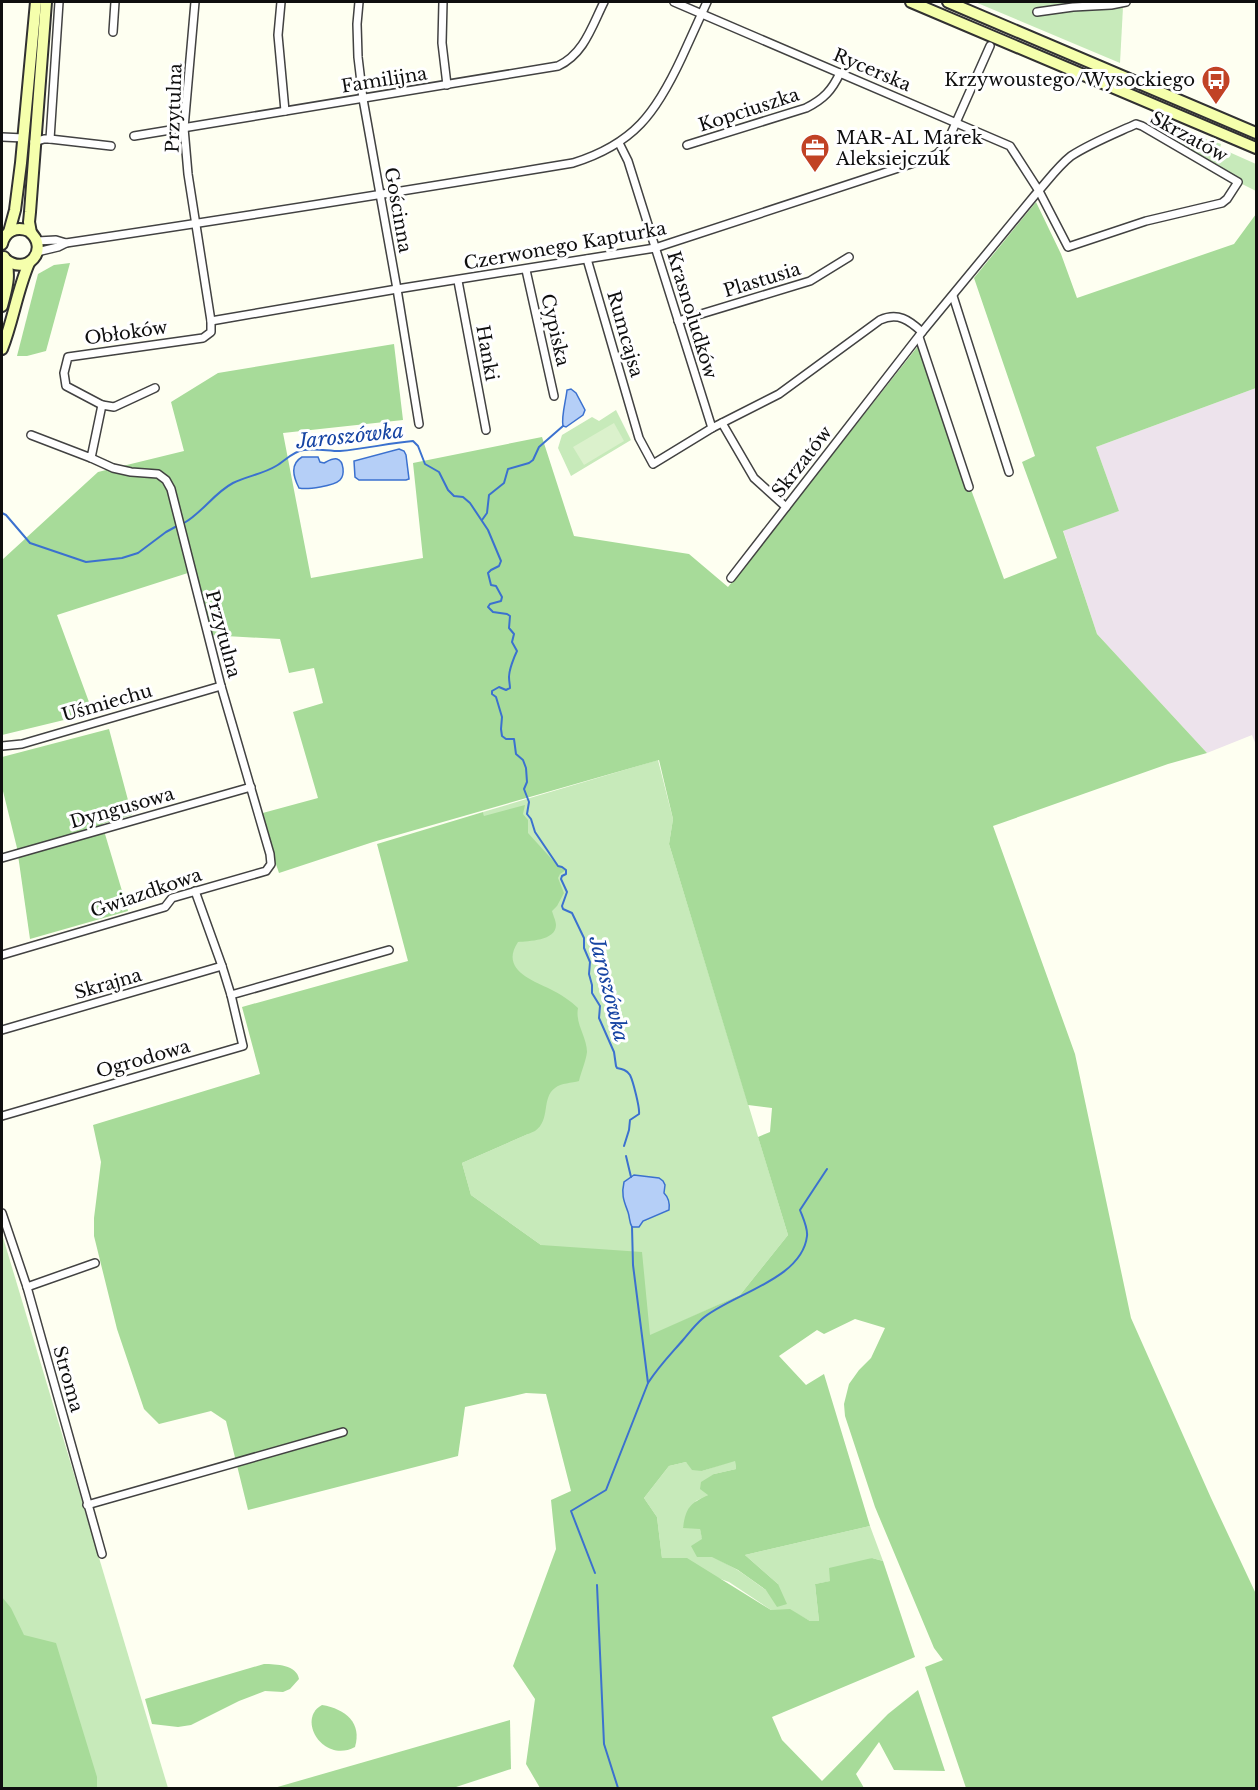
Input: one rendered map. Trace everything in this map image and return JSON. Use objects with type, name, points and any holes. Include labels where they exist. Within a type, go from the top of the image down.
[{"type":"main road","points":[[2,349],[13,320],[23,278],[29,263],[35,257],[35,242],[29,222],[29,140],[36,2]]},
{"type":"main road","points":[[2,306],[9,268],[2,250],[15,210],[29,140],[46,2]]},
{"type":"main road","points":[[911,2],[1257,148]]},
{"type":"main road","points":[[932,10],[942,9],[943,2]]},
{"type":"main road","points":[[948,2],[1257,133]]},
{"type":"main road","points":[[9,232],[19,229],[35,242]]},
{"type":"main road","points":[[2,250],[15,265],[29,263]]},
{"type":"street","points":[[50,139],[60,2]]},
{"type":"street","points":[[113,32],[115,2]]},
{"type":"street","name":"Przytulna","points":[[195,2],[184,128],[188,174],[211,321]]},
{"type":"street","points":[[281,2],[278,35],[285,111]]},
{"type":"street","name":"Gościnna","points":[[359,2],[358,57],[363,99],[419,424]]},
{"type":"street","points":[[443,2],[442,43],[447,85]]},
{"type":"street","name":"Familijna","points":[[134,136],[549,69],[565,63],[584,44],[604,2]]},
{"type":"street","name":"Rycerska","points":[[674,2],[1010,146],[1038,191]]},
{"type":"street","points":[[35,242],[58,247],[66,243],[573,163],[596,155],[619,143],[655,109],[667,89],[707,2]]},
{"type":"street","points":[[1037,12],[1126,2]]},
{"type":"street","name":"Czerwonego Kapturka","points":[[211,321],[656,248],[929,158],[946,145],[990,46]]},
{"type":"street","name":"Kopciuszka","points":[[687,145],[806,108],[826,96],[840,73]]},
{"type":"street","name":"Skrzatów","points":[[731,578],[921,334],[1038,191],[1071,157],[1092,144],[1136,124],[1238,182],[1222,203],[1146,221],[1068,248],[1038,191]]},
{"type":"street","points":[[2,137],[29,140],[50,139],[111,146]]},
{"type":"street","name":"Krasnoludków","points":[[619,143],[628,160],[712,429]]},
{"type":"street","name":"Plastusia","points":[[678,321],[810,281],[849,257]]},
{"type":"street","name":"Rumcajsa","points":[[587,259],[639,438],[653,465],[712,429]]},
{"type":"street","name":"Cypiska","points":[[526,270],[554,396]]},
{"type":"street","name":"Hanki","points":[[458,281],[486,430]]},
{"type":"street","points":[[953,296],[1010,472]]},
{"type":"street","points":[[712,429],[779,394],[880,320],[893,316],[901,317],[909,321],[921,334],[969,488]]},
{"type":"street","name":"Obłoków","points":[[102,405],[66,386],[64,374],[68,357],[203,338],[211,332],[211,321]]},
{"type":"street","points":[[31,435],[91,458],[102,405],[114,407],[155,388]]},
{"type":"street","points":[[722,423],[754,478],[786,507]]},
{"type":"street","name":"Przytulna","points":[[91,458],[113,468],[158,474],[169,484],[221,686],[272,859],[266,871]]},
{"type":"street","name":"Uśmiechu","points":[[2,746],[22,744],[221,686]]},
{"type":"street","name":"Dyngusowa","points":[[2,858],[251,787]]},
{"type":"street","name":"Gwiazdkowa","points":[[2,955],[165,907],[172,898],[266,871]]},
{"type":"street","name":"Ogrodowa","points":[[2,1116],[243,1046],[231,995],[195,891]]},
{"type":"street","points":[[231,995],[389,951]]},
{"type":"street","name":"Skrajna","points":[[2,1029],[222,966]]},
{"type":"street","name":"Stroma","points":[[2,1213],[27,1287],[102,1554]]},
{"type":"street","points":[[27,1287],[94,1263]]},
{"type":"street","points":[[87,1505],[343,1432]]},
{"type":"shaded area","points":[[1256,388],[1256,745],[1252,735],[1207,753],[1097,634],[1063,530],[1119,511],[1096,447]]},
{"type":"green space","points":[[975,2],[1114,2],[1123,7],[1120,63]]},
{"type":"green space","points":[[1178,130],[1221,144],[1220,148],[1256,164],[1256,191],[1238,182],[1175,140],[1173,134]]},
{"type":"green space","points":[[1036,202],[1061,254],[1077,298],[1234,244],[1256,214],[1256,388],[1096,447],[1119,511],[1063,531],[1097,634],[1207,753],[1168,764],[993,826],[1075,1054],[1131,1318],[1256,1594],[1256,1788],[966,1788],[925,1667],[943,1660],[934,1648],[875,1507],[845,1416],[844,1404],[849,1384],[871,1358],[885,1328],[855,1319],[824,1334],[817,1330],[779,1356],[806,1385],[824,1374],[870,1526],[745,1555],[778,1584],[787,1604],[777,1607],[766,1590],[738,1570],[712,1557],[697,1557],[691,1546],[702,1539],[700,1529],[683,1528],[690,1507],[708,1495],[700,1489],[701,1482],[714,1474],[736,1469],[735,1461],[702,1471],[692,1470],[686,1462],[669,1466],[644,1498],[657,1517],[662,1558],[687,1558],[771,1610],[790,1609],[810,1621],[819,1621],[815,1584],[830,1581],[829,1568],[872,1558],[883,1561],[915,1657],[772,1717],[782,1740],[822,1781],[888,1714],[918,1690],[945,1771],[894,1770],[879,1742],[856,1774],[864,1788],[540,1788],[526,1764],[535,1699],[513,1666],[556,1549],[551,1500],[571,1491],[546,1394],[526,1393],[465,1407],[458,1456],[248,1510],[226,1421],[211,1411],[159,1424],[144,1409],[117,1329],[94,1236],[101,1162],[93,1125],[260,1074],[242,1007],[408,961],[377,844],[483,812],[484,816],[525,805],[523,814],[528,820],[528,833],[558,866],[566,870],[558,878],[564,893],[552,911],[556,923],[555,930],[541,939],[518,942],[513,951],[513,959],[520,972],[561,995],[578,1008],[578,1020],[587,1052],[579,1081],[560,1085],[551,1092],[543,1121],[535,1131],[462,1163],[471,1195],[541,1245],[642,1252],[650,1335],[740,1295],[788,1235],[758,1137],[770,1132],[772,1108],[748,1105],[669,844],[673,819],[659,760],[373,842],[279,873],[259,814],[318,798],[293,712],[323,703],[314,668],[289,673],[280,639],[208,635],[191,572],[57,615],[93,713],[2,735],[2,560],[98,472],[184,451],[171,402],[218,373],[394,344],[403,420],[283,433],[311,578],[423,558],[413,463],[542,437],[574,536],[689,554],[728,587],[918,346],[1004,579],[1057,558],[1022,462],[1035,456],[974,278]]},
{"type":"green space","points":[[70,263],[46,351],[17,356],[38,274],[54,265]]},
{"type":"green space","points":[[616,410],[631,440],[571,476],[558,448],[562,435],[592,417],[599,421]]},
{"type":"green space","points":[[614,423],[624,441],[584,465],[573,447]]},
{"type":"green space","points":[[109,729],[132,815],[102,824],[128,911],[30,939],[17,848],[2,787],[2,757]]},
{"type":"green space","points":[[658,760],[673,819],[669,844],[788,1235],[740,1295],[650,1336],[541,1245],[471,1195],[462,1163],[528,1134],[483,812]]},
{"type":"green space","points":[[2,1234],[168,1788],[2,1788]]},
{"type":"green space","points":[[735,1460],[736,1469],[714,1474],[708,1495],[696,1501],[683,1528],[700,1528],[705,1546],[713,1556],[766,1590],[778,1584],[745,1555],[870,1526],[883,1561],[872,1558],[831,1581],[815,1584],[819,1621],[810,1621],[790,1610],[771,1610],[729,1582],[662,1558],[657,1517],[644,1498],[669,1466],[686,1462],[702,1471]]},
{"type":"green space","points":[[2,1597],[11,1608],[24,1635],[56,1643],[97,1777],[97,1788],[2,1788]]},
{"type":"green space","points":[[264,1664],[290,1668],[299,1679],[290,1689],[283,1692],[265,1691],[191,1725],[178,1727],[152,1724],[145,1699]]},
{"type":"green space","points":[[322,1705],[338,1710],[350,1718],[356,1731],[355,1747],[343,1751],[333,1750],[317,1738],[312,1720],[315,1712]]},
{"type":"green space","points":[[510,1720],[511,1769],[453,1788],[274,1788]]},
{"type":"water","points":[[571,389],[576,393],[585,410],[583,415],[566,427],[563,426],[563,413],[567,390]]},
{"type":"water","points":[[399,449],[406,455],[409,479],[359,480],[355,477],[354,461]]},
{"type":"water","points":[[302,457],[318,457],[320,462],[324,463],[332,459],[339,460],[342,465],[342,478],[326,486],[299,488],[295,479],[294,467]]},
{"type":"water","points":[[634,1175],[659,1178],[663,1181],[664,1193],[669,1203],[669,1210],[643,1221],[639,1227],[631,1225],[623,1194],[624,1182]]},
{"type":"waterway","points":[[482,520],[487,513],[489,495],[504,483],[508,469],[533,460],[539,447],[563,426]]},
{"type":"waterway","name":"Jaroszówka","points":[[184,523],[226,487],[271,469],[300,451],[313,449],[340,451],[413,441],[418,446],[425,464],[439,472],[448,490],[454,496],[463,497],[470,503],[488,530],[501,561],[499,566],[488,573],[491,585],[496,586],[502,597],[501,601],[490,604],[488,607],[493,612],[510,616],[509,628],[514,634],[512,642],[517,651],[510,671],[510,688],[506,690],[499,687],[492,691],[502,717],[502,736],[506,739],[514,739],[516,754],[523,760],[526,768],[527,782],[524,789],[529,802],[527,814],[535,832],[558,866],[566,870],[566,874],[561,879],[567,892],[562,906],[563,909],[572,913],[584,938],[584,948],[590,962],[592,993],[600,1006],[599,1018],[614,1052],[616,1066],[630,1075],[636,1094],[639,1114],[630,1120],[624,1146]]},
{"type":"waterway","name":"Jaroszówka","points":[[2,513],[30,543],[86,562],[122,558],[138,553],[177,526]]},
{"type":"waterway","points":[[626,1156],[631,1177]]},
{"type":"waterway","points":[[648,1383],[702,1319],[764,1285],[793,1264],[802,1251],[807,1236],[800,1210],[827,1169]]},
{"type":"waterway","points":[[595,1573],[571,1511],[606,1490],[648,1383],[633,1265],[632,1227]]},
{"type":"waterway","points":[[597,1585],[604,1744],[618,1788]]},
{"type":"place","name":"Krzywoustego/Wysockiego","points":[[1216,106]]},
{"type":"place","name":"MAR-AL Marek Aleksiejczuk","points":[[815,174]]}]
